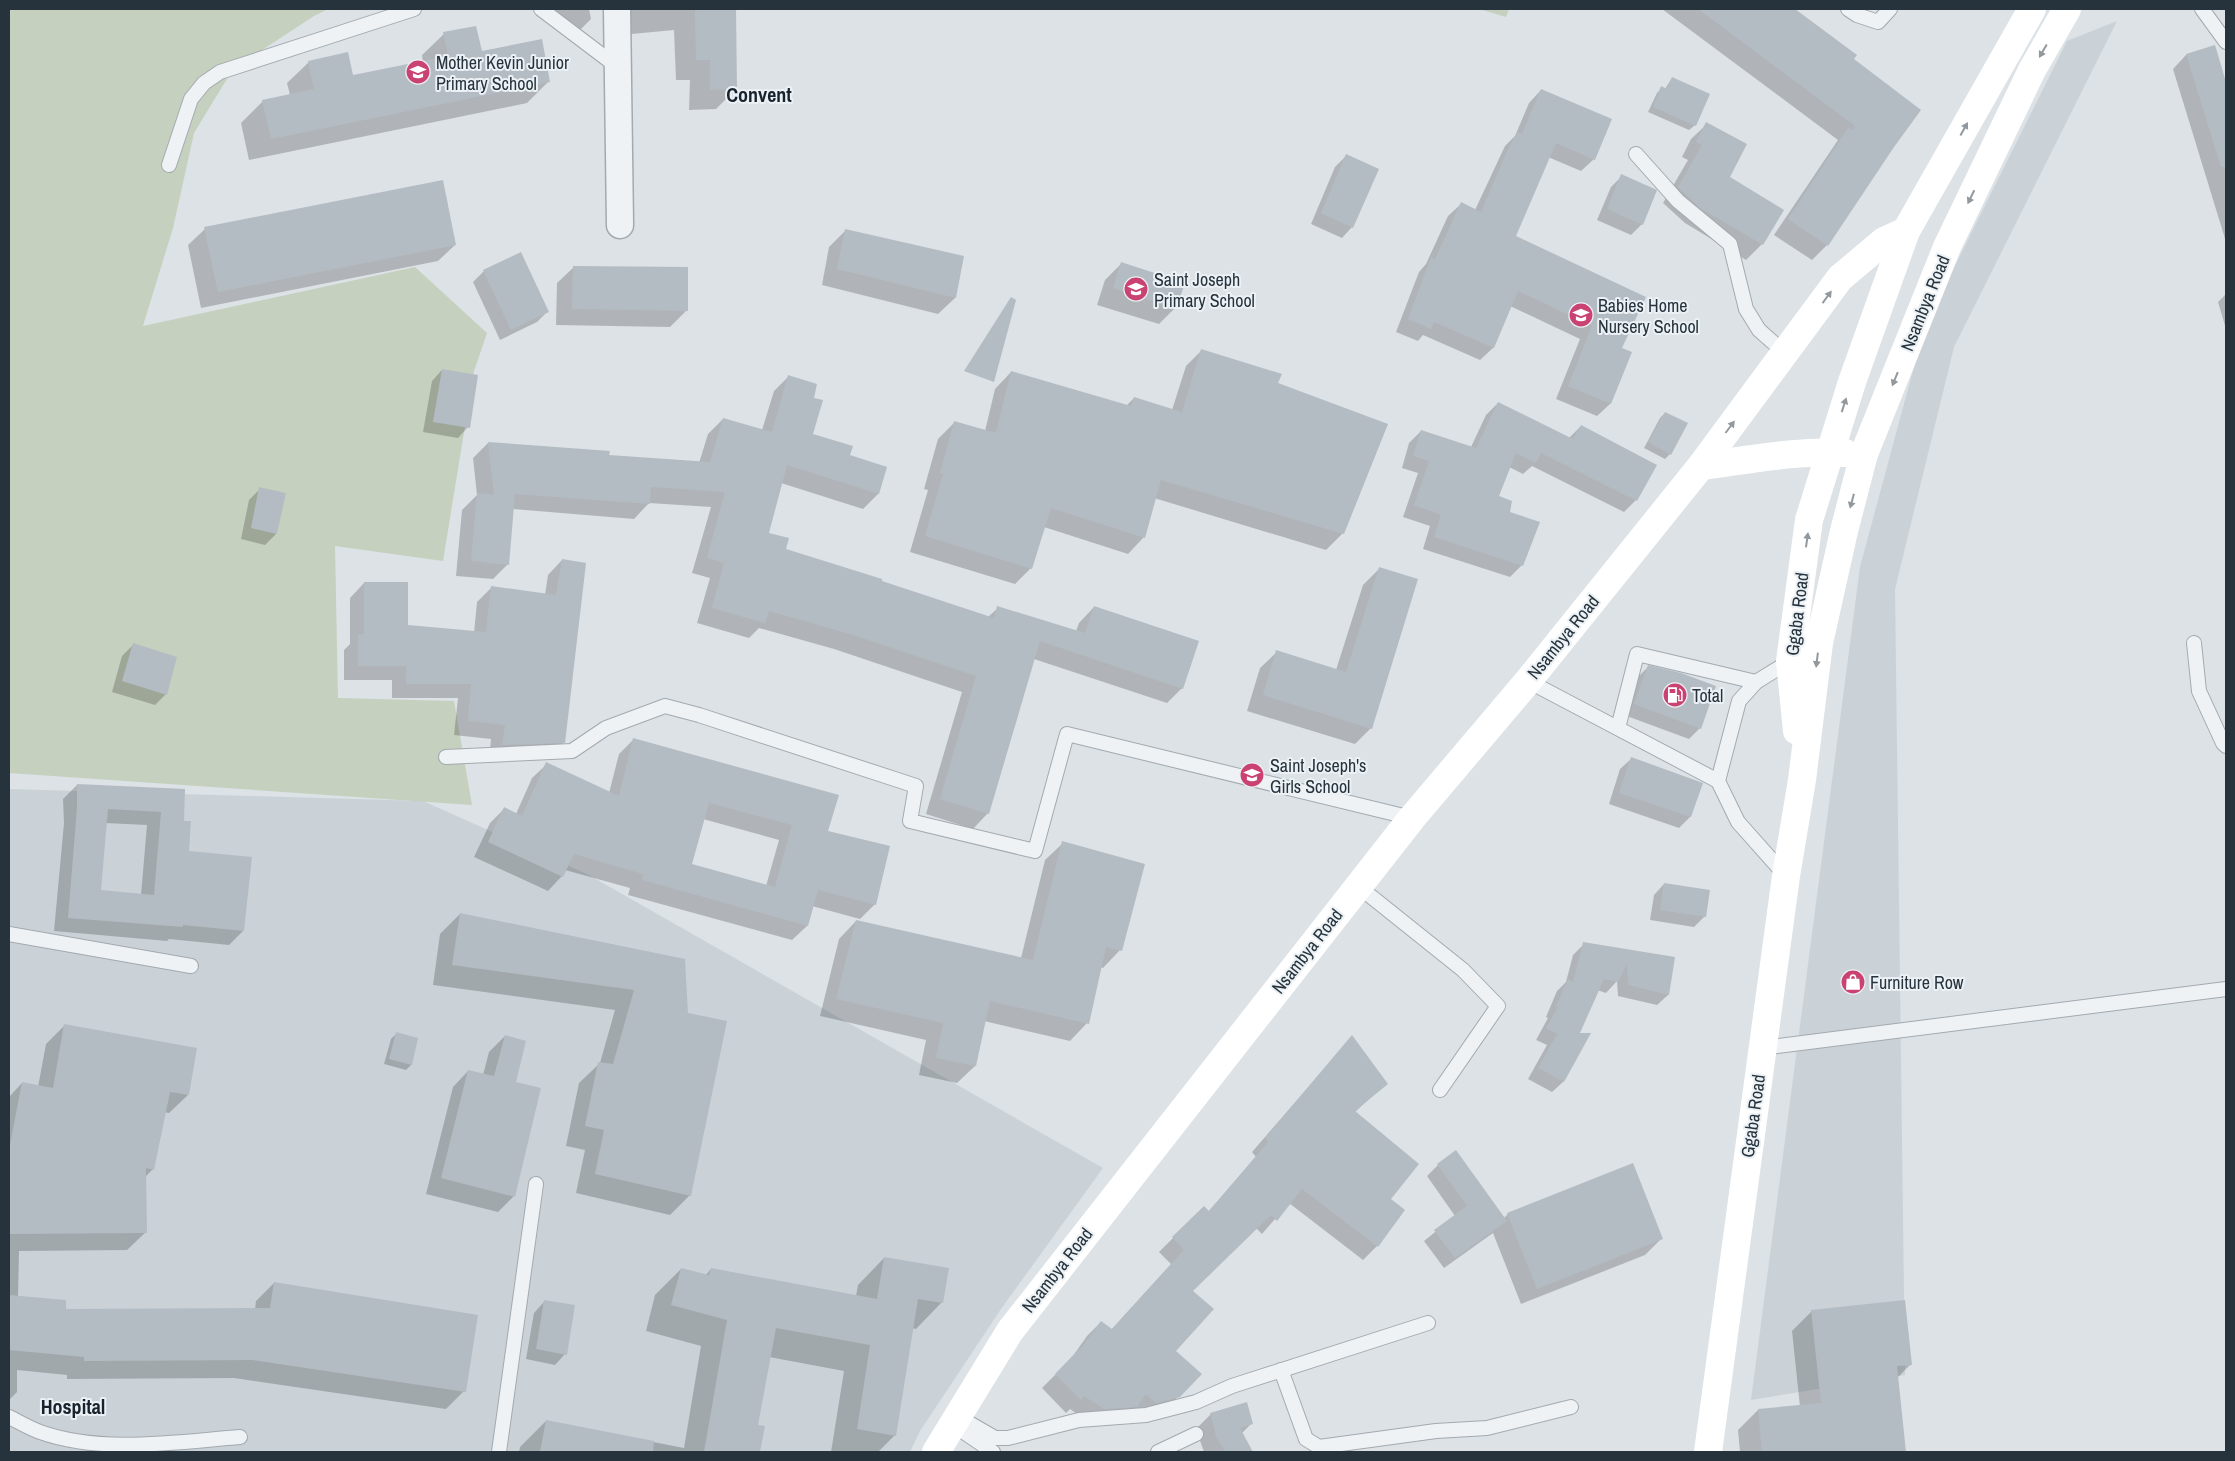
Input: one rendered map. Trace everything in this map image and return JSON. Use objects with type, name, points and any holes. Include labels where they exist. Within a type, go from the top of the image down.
[{"type":"main road","name":"Ggaba Road","points":[[1802,780],[1790,661],[1809,520],[1829,452],[1906,231],[2032,9]]},
{"type":"main road","name":"Nsambya Road","points":[[1864,454],[1947,247],[2032,70],[2067,9]]},
{"type":"main road","name":"Nsambya Road","points":[[936,1452],[1010,1331],[1412,818],[1528,681],[1701,466],[1840,278],[1884,241],[1906,231]]},
{"type":"main road","points":[[1701,466],[1829,452],[1864,454]]},
{"type":"main road","name":"Ggaba Road","points":[[1708,1452],[1786,876],[1802,780],[1819,642],[1844,530],[1864,454]]},
{"type":"street","points":[[617,9],[620,225]]},
{"type":"lane","points":[[169,165],[191,99],[204,83],[220,72],[396,12],[414,9]]},
{"type":"lane","points":[[541,9],[619,68]]},
{"type":"lane","points":[[1848,9],[1857,15],[1878,22],[1890,9]]},
{"type":"lane","points":[[2202,9],[2226,42]]},
{"type":"lane","points":[[1636,154],[1678,200],[1730,244],[1746,308],[1759,330],[1785,353]]},
{"type":"lane","points":[[2194,643],[2199,691],[2226,746]]},
{"type":"lane","points":[[1618,728],[1637,654],[1756,682]]},
{"type":"lane","points":[[1718,781],[1739,701],[1756,682],[1790,661]]},
{"type":"lane","points":[[1528,681],[1718,781],[1738,822],[1786,876]]},
{"type":"lane","points":[[446,757],[572,751],[606,728],[665,706],[699,715],[916,786],[910,821],[1035,851],[1067,734],[1412,818]]},
{"type":"lane","points":[[1358,886],[1463,970],[1498,1006],[1440,1090]]},
{"type":"lane","points":[[9,934],[191,966]]},
{"type":"lane","points":[[1762,1048],[2226,989]]},
{"type":"lane","points":[[499,1452],[536,1184]]},
{"type":"lane","points":[[955,1420],[995,1438],[1008,1438],[1079,1420],[1146,1416],[1196,1402],[1232,1386],[1428,1323]]},
{"type":"lane","points":[[1281,1370],[1306,1439],[1319,1447],[1436,1431],[1487,1428],[1571,1407]]},
{"type":"lane","points":[[9,1417],[38,1432],[101,1445],[240,1437]]},
{"type":"lane","points":[[955,1420],[993,1452]]},
{"type":"lane","points":[[1158,1452],[1196,1434]]},
{"type":"shaded area","name":"Furniture Row","points":[[2117,21],[1954,347],[1895,589],[1905,1375],[1751,1400],[1860,567],[1925,326],[2067,41]]},
{"type":"shaded area","points":[[9,789],[423,801],[587,874],[1103,1168],[1001,1309],[920,1431],[910,1452],[9,1452]]},
{"type":"green space","points":[[9,9],[328,9],[314,16],[233,69],[194,133],[173,228],[143,326],[415,267],[487,333],[474,371],[443,561],[335,546],[338,698],[454,701],[472,805],[9,773]]},
{"type":"green space","points":[[1479,9],[1509,9],[1506,17]]},
{"type":"building","points":[[695,9],[736,9],[737,89],[710,90],[710,60],[696,60]]},
{"type":"building","points":[[1698,9],[1795,9],[1857,55],[1854,59],[1921,110],[1828,246],[1788,219],[1848,128],[1854,130],[1855,126]]},
{"type":"building","points":[[476,26],[482,51],[542,39],[550,82],[271,139],[262,100],[314,89],[308,61],[348,52],[353,75],[448,56],[443,32]]},
{"type":"building","points":[[2215,45],[2226,82],[2226,167],[2221,167],[2186,54]]},
{"type":"building","points":[[1672,77],[1710,94],[1696,126],[1653,107],[1661,86],[1667,89]]},
{"type":"building","points":[[1541,89],[1612,119],[1595,160],[1556,143],[1516,236],[1646,297],[1622,348],[1632,352],[1611,404],[1568,386],[1592,326],[1518,291],[1494,348],[1434,322],[1431,329],[1408,319],[1431,257],[1435,259],[1461,202],[1481,212],[1504,158],[1517,132],[1522,134]]},
{"type":"building","points":[[1706,122],[1747,144],[1730,177],[1784,210],[1763,245],[1700,208],[1678,187],[1702,145],[1696,142]]},
{"type":"building","points":[[1346,154],[1379,169],[1353,228],[1321,213]]},
{"type":"building","points":[[1621,174],[1657,190],[1643,225],[1607,209]]},
{"type":"building","points":[[443,180],[456,245],[218,292],[204,227]]},
{"type":"building","points":[[845,229],[964,256],[956,298],[837,269]]},
{"type":"building","points":[[521,252],[549,312],[511,330],[483,270]]},
{"type":"building","points":[[1121,262],[1185,283],[1176,309],[1113,288]]},
{"type":"building","points":[[573,266],[688,267],[688,311],[572,309]]},
{"type":"building","points":[[1011,297],[1016,300],[994,382],[964,371]]},
{"type":"building","points":[[1201,349],[1282,374],[1278,383],[1388,424],[1344,534],[1161,480],[1145,538],[1051,508],[1032,569],[925,536],[943,474],[940,473],[954,421],[996,433],[1011,371],[1131,406],[1134,397],[1182,412]]},
{"type":"building","points":[[442,369],[478,375],[470,428],[433,422]]},
{"type":"building","points":[[788,375],[817,384],[814,398],[823,400],[813,434],[853,446],[850,455],[887,467],[879,494],[787,465],[769,533],[789,538],[786,549],[882,579],[882,581],[994,618],[997,606],[1085,633],[1094,606],[1199,641],[1183,689],[1040,641],[989,814],[940,799],[976,676],[850,634],[769,611],[765,623],[712,608],[724,563],[707,558],[725,492],[651,487],[650,504],[515,494],[509,565],[471,561],[477,493],[494,495],[488,442],[610,451],[609,455],[710,462],[723,418],[772,432]]},
{"type":"building","points":[[1498,402],[1573,439],[1581,425],[1657,465],[1637,501],[1541,453],[1536,463],[1516,453],[1499,496],[1512,501],[1510,512],[1540,522],[1523,566],[1434,537],[1441,515],[1414,505],[1429,461],[1413,456],[1421,430],[1476,448]]},
{"type":"building","points":[[1665,412],[1688,423],[1671,455],[1648,442]]},
{"type":"building","points":[[259,487],[286,493],[277,534],[251,528]]},
{"type":"building","points":[[562,559],[586,563],[565,743],[502,745],[505,725],[468,721],[471,684],[406,684],[406,666],[358,666],[358,634],[364,634],[364,582],[408,582],[408,625],[486,632],[491,586],[556,595]]},
{"type":"building","points":[[1379,567],[1418,579],[1372,729],[1263,695],[1276,650],[1346,672]]},
{"type":"building","points":[[133,643],[177,657],[167,695],[122,681]]},
{"type":"building","name":"Total","points":[[1648,665],[1681,673],[1716,686],[1701,729],[1634,704]]},
{"type":"building","points":[[633,738],[839,795],[828,831],[890,846],[876,905],[818,890],[808,926],[642,880],[643,874],[574,854],[563,877],[488,842],[504,807],[522,816],[546,762],[619,796]],"holes":[[[709,803],[792,825],[775,887],[692,864]]]},
{"type":"building","points":[[1631,757],[1703,783],[1691,817],[1619,793]]},
{"type":"building","points":[[77,784],[185,789],[184,821],[191,821],[189,851],[252,857],[244,931],[68,918],[77,808]],"holes":[[[108,809],[161,812],[154,895],[101,890]]]},
{"type":"building","points":[[1062,841],[1145,864],[1122,951],[1106,947],[1089,1024],[990,1001],[976,1066],[936,1058],[943,1023],[836,999],[856,920],[1033,960]]},
{"type":"building","points":[[1664,883],[1710,890],[1706,917],[1660,910]]},
{"type":"building","points":[[460,913],[685,959],[688,1013],[727,1021],[691,1196],[595,1174],[604,1130],[585,1126],[598,1062],[613,1064],[634,990],[452,965]]},
{"type":"building","points":[[1583,942],[1675,957],[1669,995],[1628,985],[1627,964],[1618,982],[1604,979],[1580,1033],[1591,1033],[1564,1082],[1538,1068],[1557,1034],[1546,1028],[1558,1007],[1556,1006],[1568,979],[1573,982]]},
{"type":"building","points":[[64,1024],[197,1048],[189,1095],[170,1092],[154,1170],[146,1168],[147,1233],[9,1234],[9,1150],[22,1082],[53,1088]]},
{"type":"building","points":[[396,1032],[418,1038],[412,1065],[389,1059]]},
{"type":"building","points":[[505,1035],[526,1041],[516,1082],[541,1088],[515,1197],[441,1178],[468,1070],[494,1076]]},
{"type":"building","points":[[1352,1035],[1388,1084],[1355,1111],[1419,1164],[1391,1199],[1405,1210],[1378,1247],[1302,1189],[1277,1221],[1271,1215],[1193,1291],[1214,1309],[1176,1351],[1202,1374],[1180,1397],[1156,1403],[1146,1394],[1137,1407],[1104,1409],[1084,1396],[1081,1400],[1055,1374],[1084,1344],[1101,1321],[1112,1329],[1184,1250],[1172,1237],[1204,1206],[1209,1211],[1268,1142],[1265,1138]]},
{"type":"building","points":[[1456,1150],[1507,1221],[1455,1258],[1434,1230],[1467,1206],[1437,1164]]},
{"type":"building","points":[[1633,1163],[1663,1239],[1537,1289],[1507,1213]]},
{"type":"building","points":[[884,1257],[949,1268],[943,1303],[918,1299],[896,1436],[857,1429],[870,1345],[776,1328],[758,1425],[765,1426],[760,1452],[704,1452],[727,1320],[671,1305],[681,1268],[709,1275],[711,1268],[877,1299]]},
{"type":"building","points":[[274,1282],[478,1315],[466,1392],[253,1360],[84,1361],[84,1357],[9,1350],[9,1295],[66,1300],[66,1309],[270,1308]]},
{"type":"building","points":[[544,1300],[575,1305],[567,1355],[536,1349]]},
{"type":"building","points":[[1905,1300],[1912,1365],[1897,1366],[1906,1452],[1762,1452],[1758,1409],[1821,1403],[1811,1310]]},
{"type":"building","points":[[1247,1402],[1253,1424],[1240,1428],[1253,1452],[1225,1452],[1216,1436],[1210,1413]]},
{"type":"building","points":[[546,1420],[654,1441],[653,1452],[540,1452]]},
{"type":"place","name":"Mother Kevin Junior Primary School","points":[[418,72]]},
{"type":"place","name":"Saint Joseph Primary School","points":[[1136,289]]},
{"type":"place","name":"Babies Home Nursery School","points":[[1581,315]]},
{"type":"place","name":"Total","points":[[1675,695]]},
{"type":"place","name":"Saint Joseph's Girls School","points":[[1252,775]]},
{"type":"place","name":"Furniture Row","points":[[1853,982]]},
{"type":"district","name":"Convent","points":[[759,94]]},
{"type":"district","name":"Hospital","points":[[73,1406]]}]
